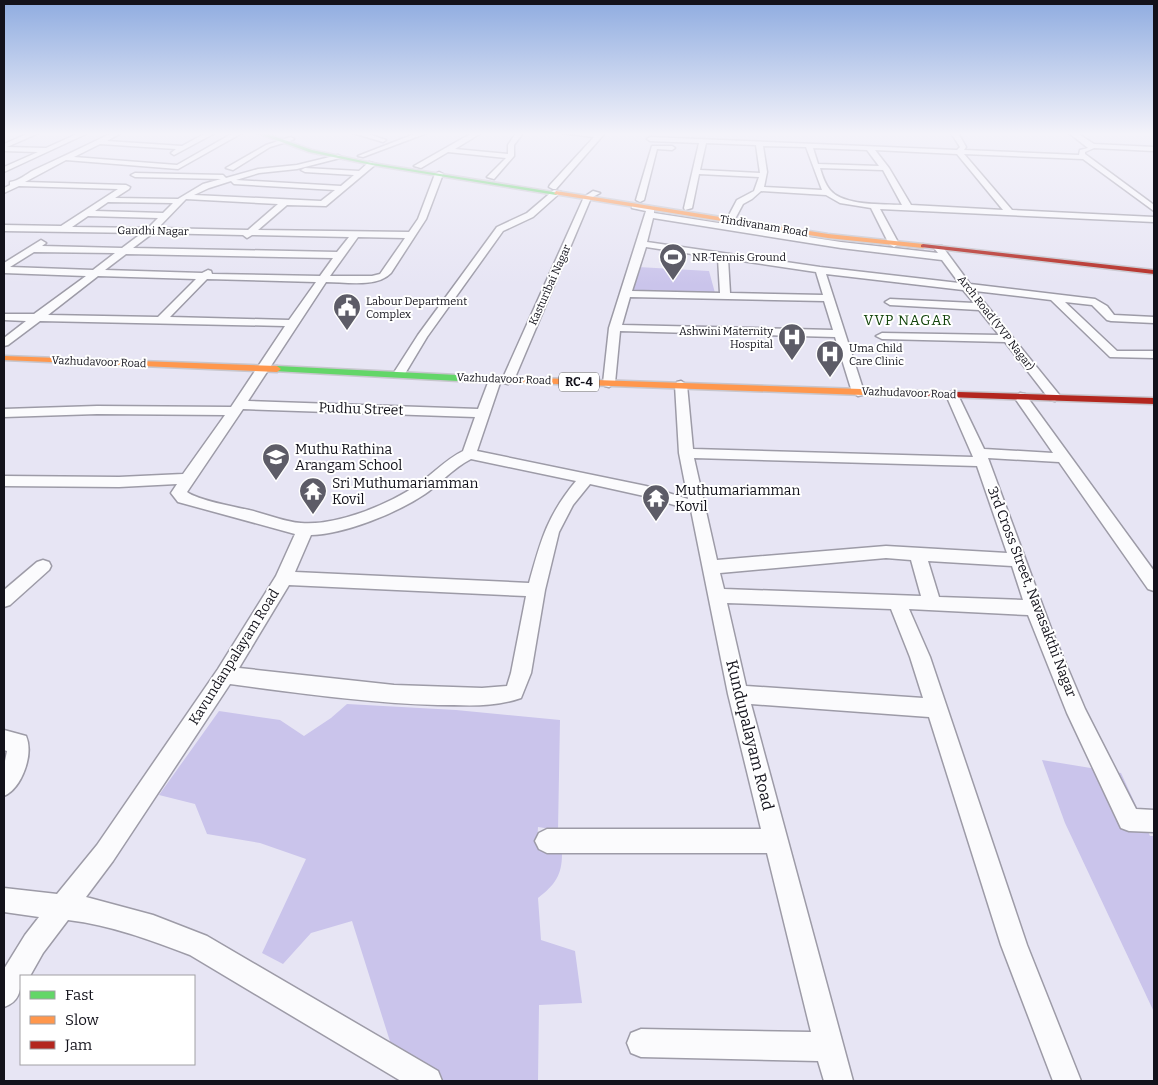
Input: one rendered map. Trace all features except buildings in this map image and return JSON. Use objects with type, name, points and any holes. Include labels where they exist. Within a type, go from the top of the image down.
[{"type":"main road","points":[[513,184],[555,189]]},
{"type":"main road","points":[[526,184],[591,196],[640,200],[893,240],[1093,257],[1154,265]]},
{"type":"main road","name":"Tindivanam Road","points":[[591,196],[828,236],[893,240],[942,252],[1154,272]]},
{"type":"main road","name":"Vazhudavoor Road","points":[[4,358],[502,380],[1154,401]]},
{"type":"street","points":[[4,184],[126,187],[4,269]]},
{"type":"street","points":[[4,192],[18,184]]},
{"type":"street","points":[[4,343],[150,231],[182,199],[215,184]]},
{"type":"street","points":[[267,184],[342,188]]},
{"type":"street","points":[[105,200],[182,199],[322,204],[347,184]]},
{"type":"street","points":[[4,269],[92,274],[322,280],[373,279],[383,276],[388,271],[411,236],[422,219],[435,184]]},
{"type":"street","points":[[399,374],[422,337],[500,229],[530,215],[560,184]]},
{"type":"street","points":[[640,200],[644,184]]},
{"type":"street","points":[[688,208],[693,184]]},
{"type":"street","points":[[733,215],[740,202],[752,198],[761,189],[761,184]]},
{"type":"street","points":[[823,184],[826,193],[833,199],[848,204],[1154,220]]},
{"type":"street","points":[[894,184],[908,208]]},
{"type":"street","points":[[985,184],[1010,213]]},
{"type":"street","points":[[1121,184],[1154,209]]},
{"type":"street","points":[[761,189],[826,193]]},
{"type":"street","points":[[591,196],[651,209],[642,244],[615,328],[609,384]]},
{"type":"street","name":"Kasturibai Nagar","points":[[502,380],[591,196]]},
{"type":"street","points":[[160,321],[249,232],[285,202]]},
{"type":"street","points":[[874,206],[893,240]]},
{"type":"street","points":[[86,213],[164,216]]},
{"type":"street","points":[[650,215],[841,245],[942,252]]},
{"type":"street","name":"Gandhi Nagar","points":[[4,228],[411,236]]},
{"type":"street","points":[[355,234],[292,323],[264,369],[187,479],[179,493],[183,498],[224,511],[305,530],[321,528],[371,514],[414,494],[435,480],[457,459],[469,454],[646,491],[697,507]]},
{"type":"street","points":[[642,244],[820,270],[1095,302],[1104,308],[1111,318],[1154,320]]},
{"type":"street","points":[[33,248],[124,252],[340,255]]},
{"type":"street","name":"Arch Road (VVP Nagar)","points":[[942,252],[967,288],[1055,397]]},
{"type":"street","points":[[723,256],[725,296]]},
{"type":"street","points":[[820,270],[858,392]]},
{"type":"street","points":[[626,294],[829,298]]},
{"type":"street","points":[[1055,298],[1114,355],[1154,355]]},
{"type":"street","points":[[890,302],[982,307]]},
{"type":"street","points":[[4,317],[292,323]]},
{"type":"street","points":[[615,328],[840,334]]},
{"type":"street","points":[[882,336],[1007,339]]},
{"type":"street","points":[[469,454],[482,413],[502,380]]},
{"type":"street","name":"Kundupalayam Road","points":[[681,385],[686,452],[738,694],[838,1081]]},
{"type":"street","name":"3rd Cross Street, Navasakthi Nagar","points":[[952,395],[981,458],[1035,608],[1077,713],[1129,820],[1154,821]]},
{"type":"street","points":[[1020,397],[1154,584]]},
{"type":"street","name":"Pudhu Street","points":[[4,413],[237,408],[482,413]]},
{"type":"street","points":[[686,452],[1063,458]]},
{"type":"street","points":[[4,481],[119,482],[187,479]]},
{"type":"street","points":[[225,675],[347,690],[432,696],[502,696],[514,692],[521,673],[536,590],[551,532],[567,502],[586,479]]},
{"type":"street","name":"Kavundanpalayam Road","points":[[4,994],[34,944],[116,837],[225,675],[284,578],[305,530]]},
{"type":"street","points":[[711,567],[886,552],[1018,560]]},
{"type":"street","points":[[917,553],[932,603]]},
{"type":"street","points":[[4,600],[43,566]]},
{"type":"street","points":[[284,578],[536,590]]},
{"type":"street","points":[[718,596],[766,596],[1035,608]]},
{"type":"street","points":[[897,601],[920,657],[1014,945],[1067,1081]]},
{"type":"street","points":[[738,694],[936,708]]},
{"type":"street","points":[[4,740],[19,743],[14,770],[4,785]]},
{"type":"street","points":[[548,841],[777,842]]},
{"type":"street","points":[[4,900],[88,910],[153,928],[198,945],[428,1081]]},
{"type":"street","points":[[641,1043],[829,1047]]},
{"type":"shaded area","name":"NR Tennis Ground","points":[[638,267],[709,271],[715,293],[632,291]]},
{"type":"shaded area","points":[[347,704],[456,710],[560,720],[558,830],[538,827],[537,845],[562,854],[562,861],[559,874],[553,884],[538,898],[541,940],[575,951],[582,1003],[539,1005],[538,1081],[443,1081],[394,1054],[352,921],[311,933],[283,964],[262,953],[306,859],[260,843],[207,834],[195,804],[159,795],[219,711],[280,720],[304,736],[331,718]]},
{"type":"shaded area","points":[[1042,760],[1121,773],[1150,836],[1154,836],[1154,1012],[1065,823]]},
{"type":"traffic: fast","points":[[497,184],[556,193]]},
{"type":"traffic: fast","points":[[277,369],[477,379]]},
{"type":"traffic: slow","points":[[556,193],[828,236],[923,246]]},
{"type":"traffic: slow","points":[[4,358],[277,369]]},
{"type":"traffic: slow","points":[[477,379],[891,393]]},
{"type":"traffic: jam","points":[[923,246],[1154,272]]},
{"type":"traffic: jam","points":[[891,393],[1154,401]]},
{"type":"place","name":"NR Tennis Ground","points":[[673,281]]},
{"type":"place","name":"Labour Department Complex","points":[[347,331]]},
{"type":"place","name":"Ashwini Maternity Hospital","points":[[792,361]]},
{"type":"place","name":"Uma Child Care Clinic","points":[[830,378]]},
{"type":"place","name":"Muthu Rathina Arangam School","points":[[276,481]]},
{"type":"place","name":"Sri Muthumariamman Kovil","points":[[313,515]]},
{"type":"place","name":"Muthumariamman Kovil","points":[[656,522]]},
{"type":"district","name":"VVP NAGAR","points":[[908,320]]}]
